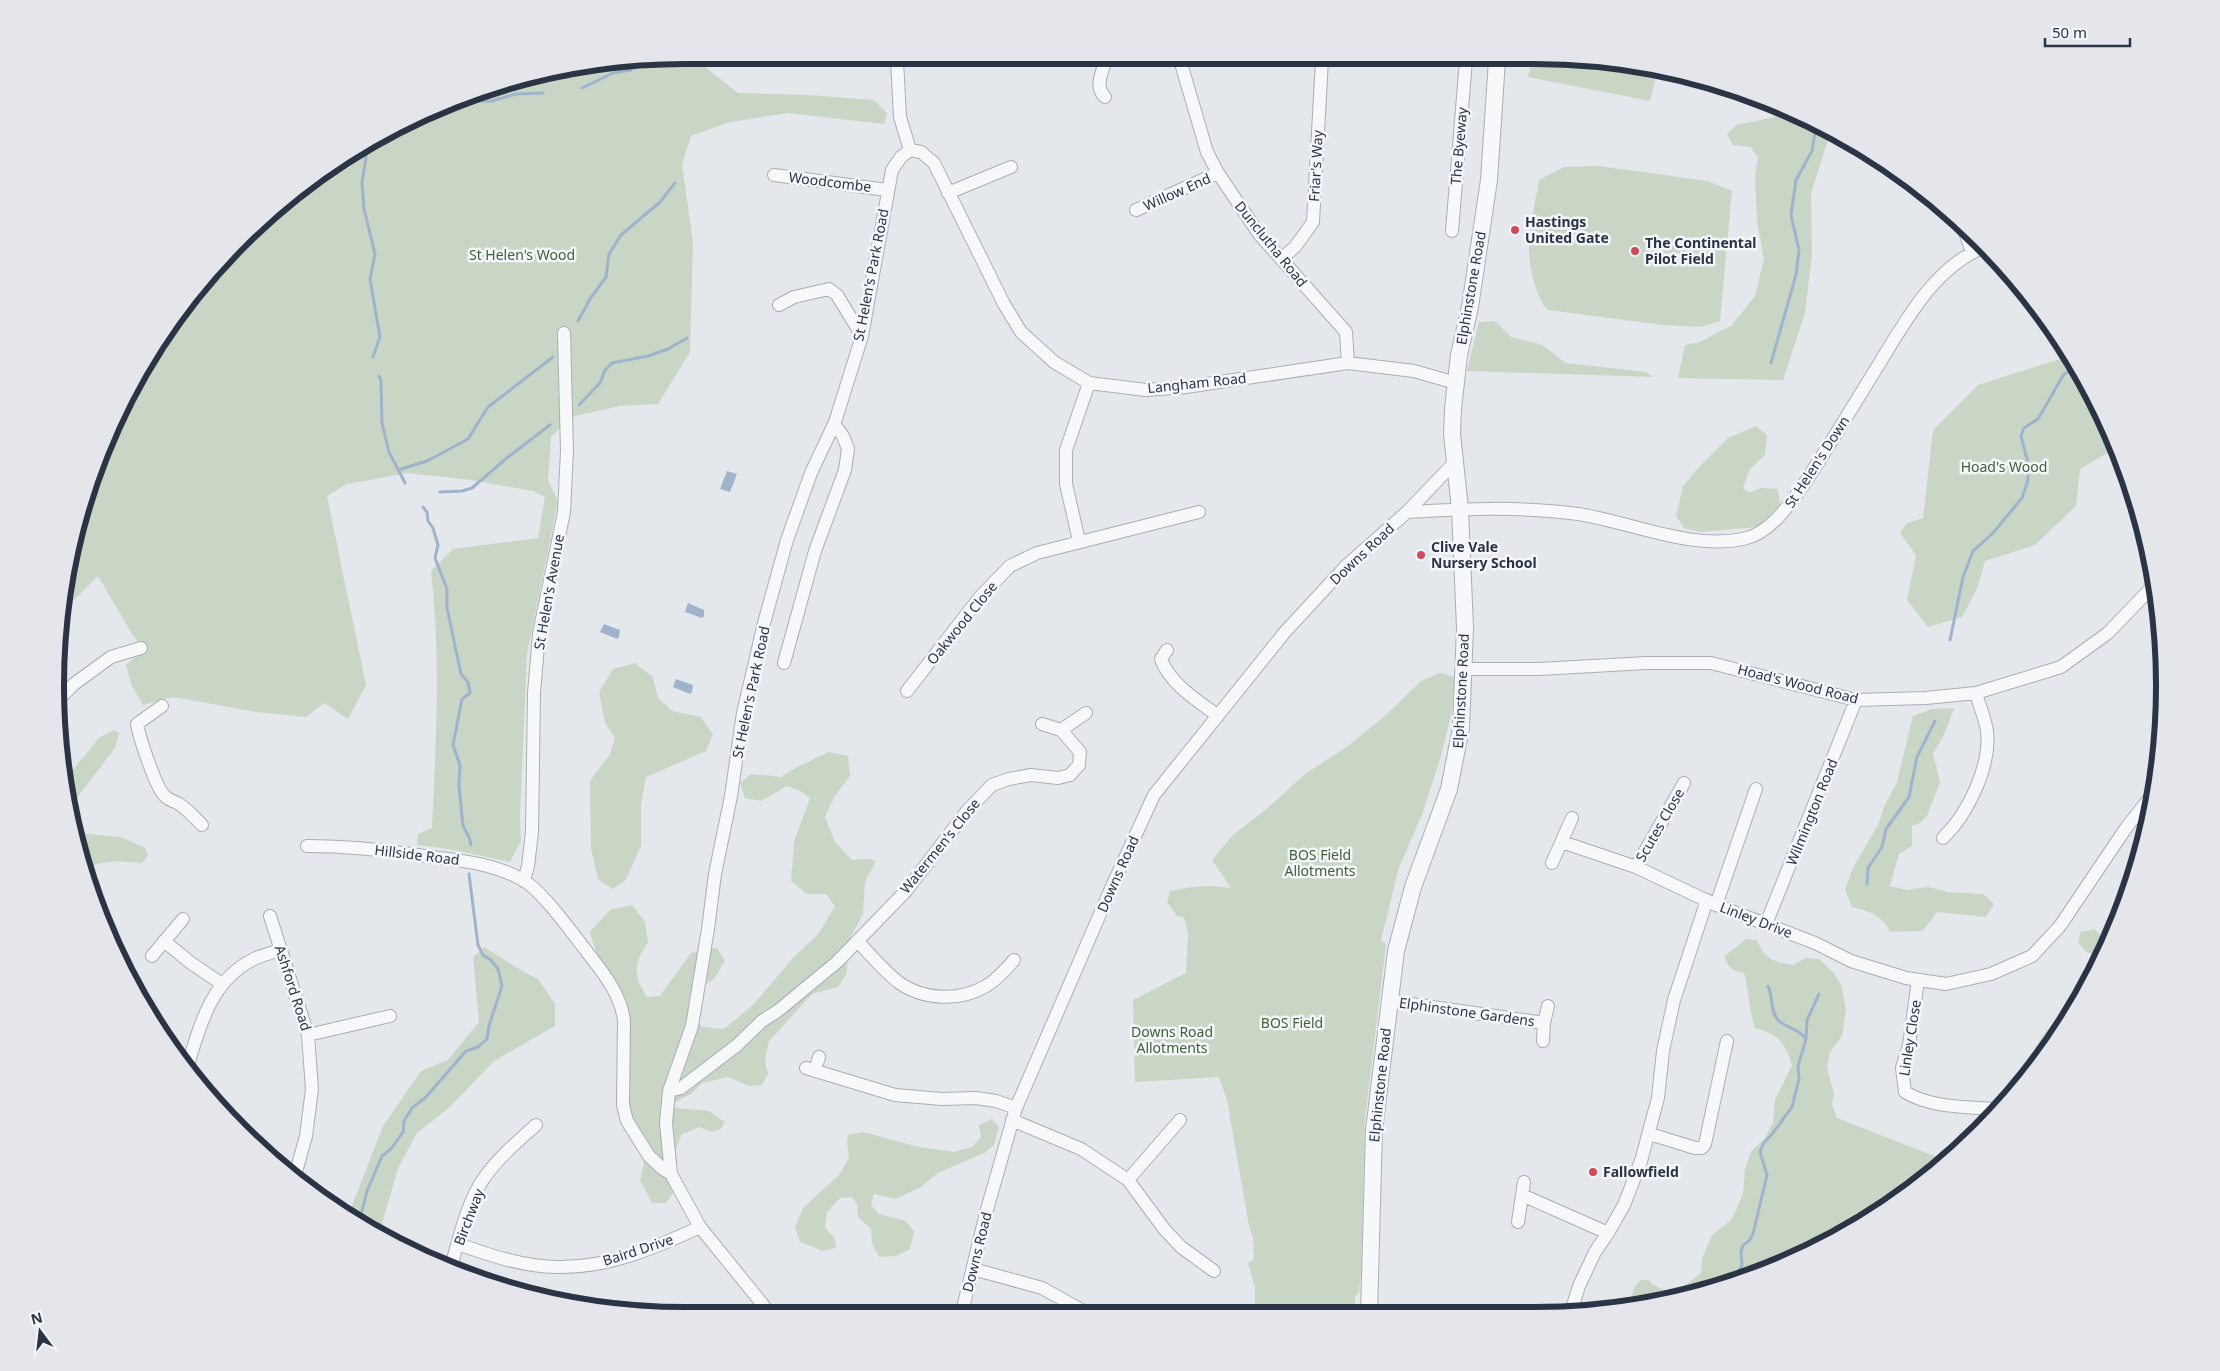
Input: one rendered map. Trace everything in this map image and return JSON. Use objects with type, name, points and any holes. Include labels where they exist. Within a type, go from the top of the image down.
[{"type":"street","points":[[897,64],[900,117],[910,150]]},
{"type":"street","points":[[1105,64],[1099,84],[1101,93],[1105,97]]},
{"type":"street","name":"Dunclutha Road","points":[[1181,64],[1206,152],[1259,234],[1346,332],[1348,363]]},
{"type":"street","name":"Friar's Way","points":[[1281,258],[1295,247],[1313,222],[1322,64]]},
{"type":"street","name":"The Byeway","points":[[1452,231],[1466,64]]},
{"type":"street","name":"Elphinstone Road","points":[[1369,1307],[1374,1130],[1396,951],[1404,916],[1449,789],[1458,751],[1464,669],[1460,509],[1452,434],[1459,355],[1470,307],[1489,180],[1497,64]]},
{"type":"street","name":"St Helen's Park Road","points":[[765,1307],[700,1227],[671,1174],[666,1123],[669,1091],[692,1026],[715,874],[731,796],[743,713],[764,623],[787,540],[811,473],[834,424],[862,336],[892,170],[901,156],[910,150]]},
{"type":"street","name":"Langham Road","points":[[910,150],[921,152],[934,163],[1004,304],[1021,332],[1054,362],[1089,383],[1146,390],[1186,387],[1348,363],[1414,372],[1456,383]]},
{"type":"street","points":[[948,193],[1011,167]]},
{"type":"street","name":"Willow End","points":[[1136,210],[1218,173]]},
{"type":"street","name":"Woodcombe","points":[[774,176],[887,190]]},
{"type":"street","points":[[1968,240],[1972,252]]},
{"type":"street","name":"St Helen's Down","points":[[1460,509],[1530,509],[1579,514],[1678,536],[1720,541],[1745,539],[1764,530],[1786,510],[1804,484],[1904,324],[1928,290],[1948,270],[1977,250]]},
{"type":"street","points":[[779,304],[794,297],[829,289],[837,295],[862,336]]},
{"type":"street","name":"St Helen's Avenue","points":[[524,880],[528,866],[532,832],[534,693],[539,634],[564,512],[567,451],[564,333]]},
{"type":"street","points":[[1079,541],[1066,484],[1066,450],[1089,383]]},
{"type":"street","points":[[784,663],[815,551],[845,470],[848,450],[843,436],[834,424]]},
{"type":"street","name":"Downs Road","points":[[963,1307],[1014,1114],[1154,794],[1286,632],[1346,566],[1407,512],[1455,462]]},
{"type":"street","name":"Downs Road","points":[[1407,512],[1460,509]]},
{"type":"street","name":"Oakwood Close","points":[[907,691],[980,597],[1010,566],[1037,553],[1079,541],[1199,512]]},
{"type":"street","name":"Hoad's Wood Road","points":[[1464,669],[1539,669],[1647,663],[1711,663],[1856,700],[1976,694],[2061,667],[2108,633],[2149,591]]},
{"type":"street","points":[[64,694],[74,684],[111,657],[141,648]]},
{"type":"street","points":[[1166,650],[1161,658],[1165,670],[1195,699],[1218,716]]},
{"type":"street","points":[[1943,838],[1958,823],[1986,762],[1987,730],[1976,694]]},
{"type":"street","name":"Wilmington Road","points":[[1766,924],[1856,700]]},
{"type":"street","points":[[162,706],[137,724],[138,734],[148,755],[155,783],[165,796],[180,804],[202,825]]},
{"type":"street","points":[[1042,724],[1062,730],[1086,712]]},
{"type":"street","name":"Watermen's Close","points":[[669,1091],[681,1088],[736,1046],[762,1021],[779,1010],[837,962],[906,891],[967,811],[992,785],[1009,778],[1031,775],[1058,778],[1070,775],[1080,765],[1080,752],[1062,730]]},
{"type":"street","name":"Scutes Close","points":[[1636,867],[1684,784]]},
{"type":"street","points":[[1712,902],[1756,789]]},
{"type":"street","name":"Linley Drive","points":[[1573,1306],[1579,1286],[1594,1252],[1608,1233],[1624,1204],[1642,1161],[1658,1098],[1664,1051],[1674,1000],[1712,902],[1815,943],[1851,961],[1918,980],[1946,984],[1991,974],[2032,956],[2060,926],[2126,828],[2144,805]]},
{"type":"street","points":[[1552,863],[1572,818]]},
{"type":"street","name":"Scutes Close","points":[[1562,842],[1636,867],[1712,902]]},
{"type":"street","name":"Hillside Road","points":[[307,846],[344,846],[463,860],[484,864],[524,880]]},
{"type":"street","points":[[524,880],[566,924],[600,968],[617,995],[622,1007],[624,1020],[622,1097],[626,1121],[649,1156],[671,1174]]},
{"type":"street","name":"Ashford Road","points":[[270,916],[308,1035],[312,1089],[306,1136],[296,1170]]},
{"type":"street","points":[[152,956],[183,919]]},
{"type":"street","points":[[164,941],[191,963],[222,984]]},
{"type":"street","points":[[857,941],[882,968],[900,983],[923,995],[940,998],[965,994],[986,986],[1014,960]]},
{"type":"street","points":[[190,1061],[206,1008],[222,984],[238,969],[255,958],[280,950]]},
{"type":"street","name":"Linley Close","points":[[1918,980],[1909,1046],[1902,1068],[1905,1092],[1917,1099],[1931,1103],[1989,1109]]},
{"type":"street","name":"Elphinstone Gardens","points":[[1390,1000],[1544,1024]]},
{"type":"street","name":"Elphinstone Gardens","points":[[1543,1041],[1548,1006]]},
{"type":"street","points":[[308,1035],[390,1016]]},
{"type":"street","points":[[1650,1134],[1695,1148],[1702,1148],[1705,1144],[1727,1041]]},
{"type":"street","points":[[818,1057],[811,1069],[895,1095],[942,1099],[976,1098],[996,1100],[1014,1114],[1081,1149],[1128,1180],[1176,1242],[1214,1271]]},
{"type":"street","name":"Birchway","points":[[453,1262],[470,1205],[483,1179],[505,1152],[536,1125]]},
{"type":"street","points":[[1128,1180],[1175,1125],[1183,1136]]},
{"type":"street","points":[[1518,1222],[1524,1182]]},
{"type":"street","points":[[1522,1196],[1608,1233]]},
{"type":"street","name":"Baird Drive","points":[[458,1244],[522,1263],[558,1267],[601,1264],[644,1252],[700,1227]]},
{"type":"street","points":[[972,1269],[1042,1288],[1076,1307]]},
{"type":"green space","name":"St Helen's Wood","points":[[705,64],[705,67],[738,93],[808,95],[874,100],[887,113],[884,124],[788,113],[730,122],[691,136],[682,164],[693,243],[690,352],[658,404],[620,406],[571,417],[551,437],[548,480],[558,501],[527,654],[520,816],[521,841],[510,862],[449,849],[417,845],[418,834],[432,828],[437,667],[431,571],[453,549],[538,538],[545,497],[533,491],[471,480],[407,473],[347,484],[327,496],[366,685],[348,719],[324,703],[306,717],[256,712],[173,697],[143,705],[132,686],[126,665],[143,650],[98,576],[69,605],[85,525],[111,448],[147,375],[169,340],[192,307],[246,246],[307,192],[375,147],[448,111],[525,85],[604,69],[645,65]]},
{"type":"green space","points":[[1531,64],[1575,65],[1616,69],[1656,76],[1650,101],[1528,77]]},
{"type":"green space","points":[[1780,116],[1829,138],[1811,193],[1812,254],[1805,313],[1783,380],[1678,378],[1685,345],[1700,342],[1732,325],[1755,296],[1764,259],[1757,221],[1755,176],[1758,157],[1750,147],[1733,145],[1727,134],[1736,125]]},
{"type":"green space","name":"The Continental Pilot Field","points":[[1599,166],[1708,181],[1732,191],[1720,321],[1701,327],[1663,325],[1548,310],[1544,305],[1536,289],[1529,254],[1530,230],[1539,180],[1564,167]]},
{"type":"green space","points":[[1495,321],[1511,337],[1542,345],[1566,363],[1646,372],[1653,377],[1467,371],[1479,322]]},
{"type":"green space","name":"Hoad's Wood","points":[[2061,356],[2073,375],[2110,451],[2080,469],[2076,506],[2035,545],[1985,561],[1977,589],[1962,617],[1928,627],[1907,600],[1916,555],[1900,533],[1907,523],[1923,518],[1933,430],[1978,385],[2060,359]]},
{"type":"green space","points":[[1756,426],[1767,435],[1765,455],[1750,469],[1743,488],[1749,493],[1761,488],[1778,489],[1780,505],[1758,527],[1700,532],[1684,528],[1676,516],[1683,486],[1728,438]]},
{"type":"green space","points":[[635,663],[653,677],[658,698],[672,711],[701,717],[713,734],[706,751],[646,777],[641,804],[641,846],[625,881],[612,889],[598,879],[591,849],[590,781],[610,754],[615,738],[605,723],[599,692],[613,669]]},
{"type":"green space","points":[[1440,673],[1455,677],[1452,711],[1441,756],[1423,812],[1398,870],[1381,941],[1386,944],[1365,1120],[1359,1292],[1355,1297],[1355,1307],[1255,1307],[1255,1288],[1248,1263],[1254,1259],[1253,1238],[1249,1226],[1227,1100],[1219,1077],[1135,1082],[1133,1000],[1186,973],[1188,933],[1184,918],[1177,916],[1167,902],[1170,891],[1200,886],[1231,888],[1212,860],[1232,836],[1270,806],[1305,774],[1348,746],[1385,716],[1421,681]]},
{"type":"green space","points":[[1954,708],[1945,733],[1933,754],[1940,782],[1927,816],[1920,823],[1912,826],[1912,846],[1899,854],[1890,886],[1907,890],[1928,887],[1948,892],[1983,894],[1994,904],[1986,917],[1937,912],[1923,931],[1890,932],[1879,918],[1869,912],[1852,907],[1845,889],[1853,868],[1878,825],[1884,807],[1897,782],[1913,716],[1932,709]]},
{"type":"green space","points":[[114,730],[119,733],[115,748],[75,801],[70,773],[99,738]]},
{"type":"green space","points":[[829,752],[848,756],[850,776],[834,797],[825,817],[835,842],[852,860],[871,859],[876,862],[865,881],[863,914],[848,942],[847,973],[838,987],[812,994],[769,1041],[765,1060],[768,1074],[762,1085],[749,1086],[728,1077],[702,1083],[691,1094],[675,1102],[675,1108],[709,1111],[725,1122],[721,1129],[712,1132],[699,1127],[681,1135],[676,1149],[665,1165],[674,1192],[666,1203],[652,1203],[640,1180],[644,1163],[636,1142],[626,1089],[630,1020],[597,955],[590,932],[610,910],[632,905],[645,922],[648,942],[637,963],[637,976],[647,997],[660,996],[691,953],[717,948],[725,961],[714,979],[690,994],[689,1011],[702,1027],[724,1029],[754,1004],[792,959],[819,933],[835,906],[826,894],[807,894],[791,881],[794,842],[810,798],[800,791],[787,786],[761,801],[745,798],[740,783],[751,774],[781,777]]},
{"type":"green space","points":[[82,834],[121,837],[145,848],[148,856],[142,863],[120,861],[91,866]]},
{"type":"green space","points":[[2094,929],[2103,937],[2095,954],[2086,952],[2078,942],[2081,932]]},
{"type":"green space","points":[[1746,939],[1757,940],[1763,952],[1775,961],[1793,965],[1806,958],[1819,959],[1834,973],[1841,985],[1846,1009],[1842,1036],[1830,1052],[1827,1068],[1834,1094],[1832,1104],[1837,1118],[1938,1158],[1913,1179],[1880,1202],[1845,1224],[1809,1243],[1772,1260],[1734,1274],[1695,1286],[1631,1299],[1634,1288],[1640,1280],[1648,1280],[1655,1286],[1669,1290],[1682,1287],[1701,1273],[1702,1259],[1712,1235],[1732,1219],[1743,1194],[1745,1169],[1751,1152],[1765,1138],[1773,1122],[1775,1100],[1792,1065],[1787,1050],[1780,1040],[1755,1028],[1744,973],[1731,968],[1725,956]]},
{"type":"green space","points":[[484,947],[538,979],[555,1004],[555,1026],[494,1061],[450,1107],[417,1133],[398,1168],[381,1227],[351,1209],[383,1126],[421,1071],[448,1060],[479,1022],[473,957]]},
{"type":"green space","points":[[2062,1013],[2024,1069],[2023,1067],[2044,1034]]},
{"type":"green space","points":[[992,1119],[999,1127],[994,1145],[984,1153],[938,1173],[921,1187],[896,1199],[874,1194],[871,1205],[879,1214],[906,1221],[914,1231],[910,1249],[896,1256],[879,1257],[872,1243],[871,1229],[858,1217],[857,1203],[851,1197],[840,1198],[827,1212],[825,1228],[835,1238],[836,1248],[823,1251],[800,1242],[795,1227],[803,1208],[839,1175],[849,1158],[848,1135],[863,1132],[919,1147],[954,1152],[972,1147],[981,1137],[979,1125]]},
{"type":"water","points":[[727,471],[737,474],[730,492],[720,489]]},
{"type":"water","points":[[688,603],[704,610],[704,616],[702,618],[685,612]]},
{"type":"water","points":[[604,624],[620,630],[617,639],[600,632]]},
{"type":"water","points":[[676,679],[693,685],[692,692],[690,694],[673,687]]},
{"type":"waterway","points":[[582,88],[613,73],[631,70]]},
{"type":"waterway","points":[[475,101],[492,101],[516,94],[543,93]]},
{"type":"waterway","points":[[1771,363],[1796,275],[1799,250],[1791,215],[1796,180],[1812,151],[1815,131]]},
{"type":"waterway","points":[[367,152],[362,183],[364,209],[375,254],[370,279],[380,337],[373,357]]},
{"type":"waterway","points":[[578,321],[590,299],[606,277],[609,254],[621,235],[660,202],[675,183]]},
{"type":"waterway","points":[[579,405],[600,383],[605,370],[612,363],[648,356],[668,349],[687,338]]},
{"type":"waterway","points":[[398,470],[427,461],[468,439],[488,407],[553,357]]},
{"type":"waterway","points":[[1950,640],[1963,577],[1973,551],[1993,533],[2022,498],[2028,480],[2027,459],[2021,436],[2024,428],[2038,419],[2064,374],[2070,371]]},
{"type":"waterway","points":[[379,376],[381,381],[382,423],[389,452],[405,483]]},
{"type":"waterway","points":[[440,492],[462,491],[472,488],[550,425]]},
{"type":"waterway","points":[[423,507],[427,512],[428,521],[433,528],[438,545],[435,558],[447,589],[447,608],[461,674],[468,682],[470,693],[462,699],[453,745],[460,765],[459,786],[463,826],[471,845]]},
{"type":"waterway","points":[[1867,884],[1868,868],[1882,847],[1886,829],[1909,797],[1917,757],[1935,721]]},
{"type":"waterway","points":[[361,1215],[367,1191],[382,1156],[391,1149],[403,1132],[404,1121],[412,1108],[426,1097],[466,1051],[478,1047],[487,1039],[489,1026],[502,986],[498,969],[491,960],[483,955],[478,945],[469,874]]},
{"type":"waterway","points":[[1768,986],[1775,1016],[1805,1038]]},
{"type":"waterway","points":[[1724,1277],[1738,1272],[1742,1265],[1741,1252],[1743,1245],[1749,1241],[1753,1234],[1767,1175],[1760,1152],[1763,1144],[1792,1107],[1799,1079],[1798,1066],[1806,1039],[1807,1020],[1819,994]]},
{"type":"place","name":"Hastings United Gate","points":[[1515,230]]},
{"type":"place","name":"The Continental Pilot Field","points":[[1635,251]]},
{"type":"place","name":"Clive Vale Nursery School","points":[[1421,555]]},
{"type":"place","name":"Fallowfield","points":[[1593,1172]]},
{"type":"park label","name":"BOS Field Allotments","points":[[1320,864]]},
{"type":"park label","name":"BOS Field","points":[[1292,1023]]},
{"type":"park label","name":"Downs Road Allotments","points":[[1172,1040]]}]
